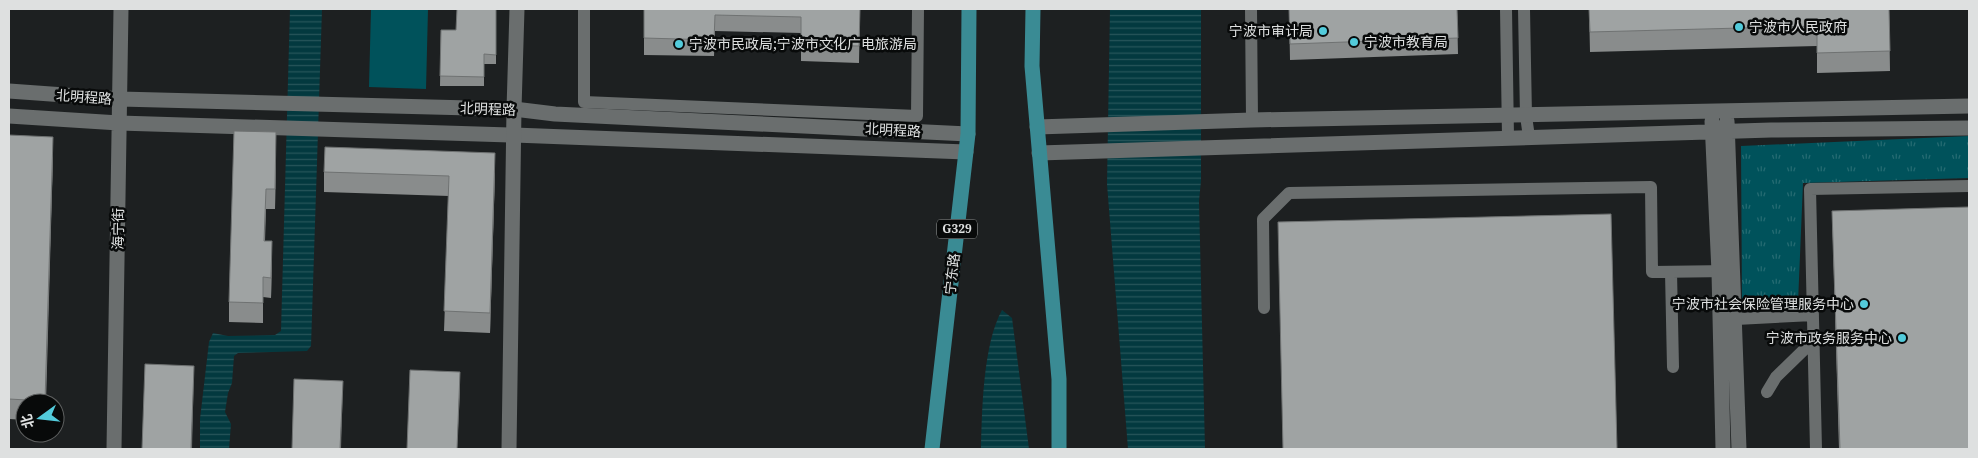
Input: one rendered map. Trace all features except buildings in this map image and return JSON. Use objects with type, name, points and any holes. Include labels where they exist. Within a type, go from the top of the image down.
[{"type":"main road","name":"宁东路","points":[[932,449],[968,134],[969,9]]},
{"type":"main road","points":[[1033,9],[1032,66],[1059,378],[1060,449]]},
{"type":"street","name":"海宁街","points":[[114,449],[121,9]]},
{"type":"street","points":[[509,449],[517,9]]},
{"type":"street","name":"北明程路","points":[[9,91],[120,99],[514,109],[555,114],[968,134]]},
{"type":"street","points":[[1037,127],[1252,120],[1969,106]]},
{"type":"street","points":[[1711,112],[1720,131]]},
{"type":"street","points":[[1723,449],[1726,271],[1720,131],[1727,112]]},
{"type":"street","name":"北明程路","points":[[9,116],[119,122],[966,152]]},
{"type":"street","points":[[1039,152],[1720,131],[1969,128]]},
{"type":"street","points":[[1726,271],[1736,319],[1739,449]]},
{"type":"lane","points":[[584,9],[584,102],[917,116],[918,9]]},
{"type":"lane","points":[[1251,9],[1252,120]]},
{"type":"lane","points":[[1506,9],[1508,137]]},
{"type":"lane","points":[[1524,9],[1526,116],[1529,137]]},
{"type":"lane","points":[[1816,449],[1810,189],[1969,186]]},
{"type":"lane","points":[[1264,308],[1263,220],[1289,193],[1651,187],[1652,272],[1726,271]]},
{"type":"lane","points":[[1671,272],[1673,367]]},
{"type":"lane","points":[[1736,319],[1813,315]]},
{"type":"lane","points":[[1767,392],[1776,377],[1813,341]]},
{"type":"green space","points":[[371,9],[428,9],[426,89],[369,87]]},
{"type":"green space","points":[[1969,136],[1969,178],[1803,183],[1798,303],[1742,305],[1741,146]]},
{"type":"shaded area","points":[[290,9],[322,9],[311,346],[307,351],[238,353],[234,356],[232,383],[228,393],[225,412],[231,424],[229,449],[200,449],[200,419],[209,342],[213,333],[228,336],[275,335],[281,331]]},
{"type":"shaded area","points":[[1110,9],[1201,9],[1201,181],[1199,201],[1205,449],[1128,449],[1107,184]]},
{"type":"shaded area","points":[[1002,310],[1012,318],[1029,449],[981,449],[987,359],[996,324]]},
{"type":"place","name":"宁波市人民政府","points":[[1739,27]]},
{"type":"place","name":"宁波市审计局","points":[[1323,31]]},
{"type":"place","name":"宁波市教育局","points":[[1354,42]]},
{"type":"place","name":"宁波市民政局;宁波市文化广电旅游局","points":[[679,44]]},
{"type":"place","name":"宁波市社会保险管理服务中心","points":[[1864,304]]},
{"type":"place","name":"宁波市政务服务中心","points":[[1902,338]]}]
